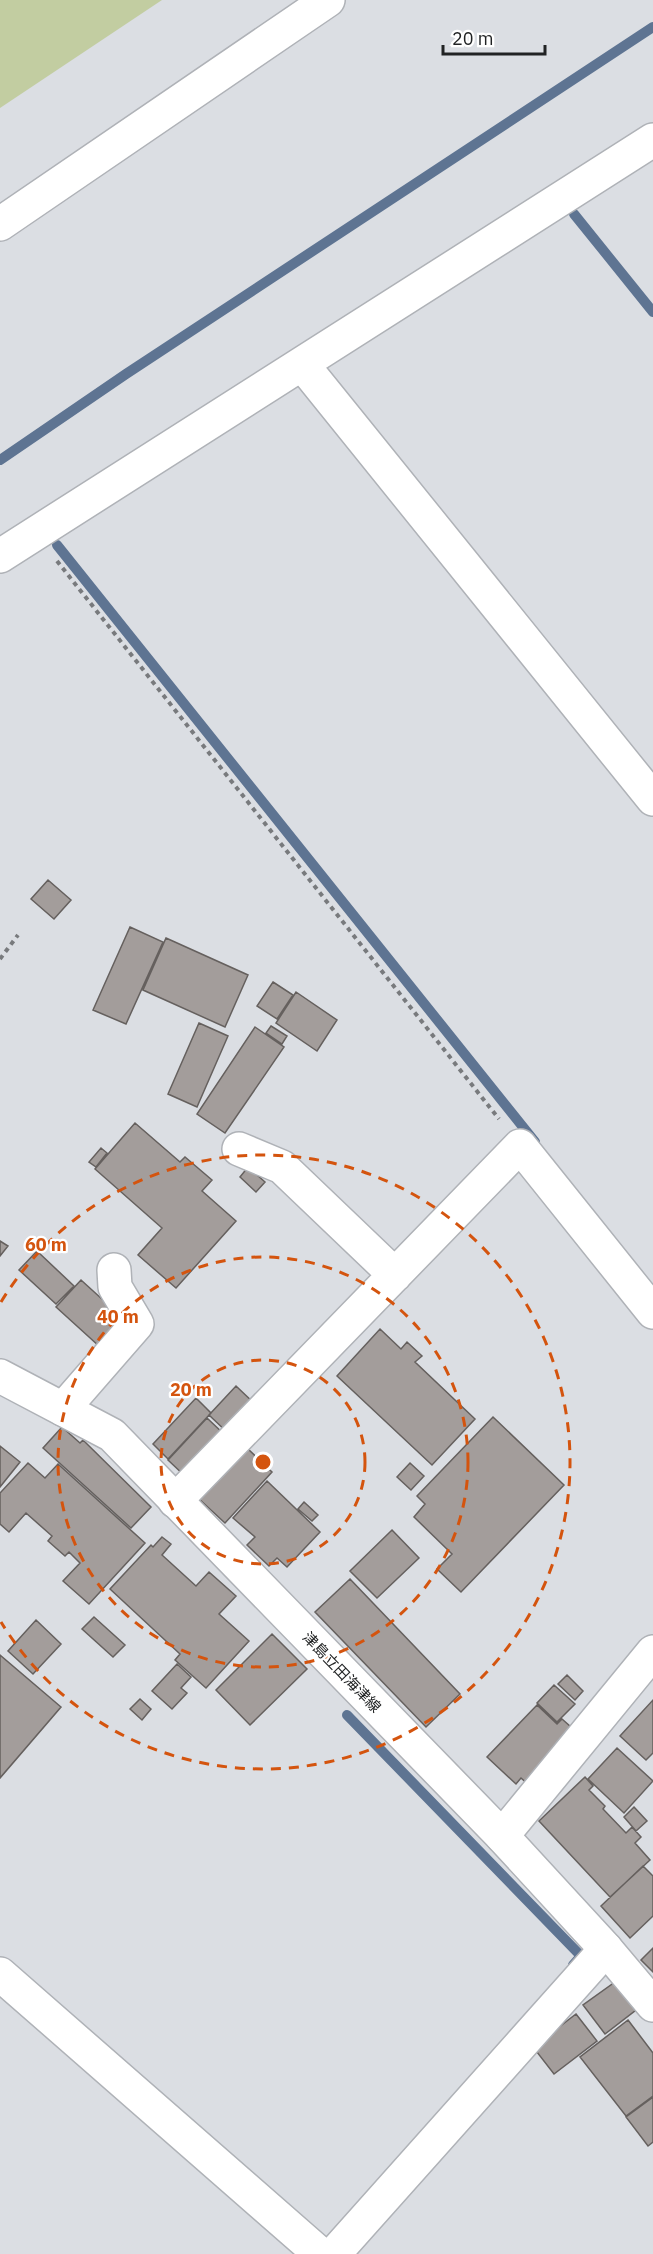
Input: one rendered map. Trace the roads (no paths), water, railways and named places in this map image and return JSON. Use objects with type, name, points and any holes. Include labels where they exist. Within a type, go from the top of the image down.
[{"type":"street","points":[[0,224],[327,0]]},
{"type":"street","points":[[0,555],[653,140]]},
{"type":"street","points":[[302,364],[653,799]]},
{"type":"street","points":[[175,1501],[520,1146],[653,1312]]},
{"type":"street","points":[[239,1149],[282,1167],[395,1275]]},
{"type":"street","points":[[63,1409],[137,1324],[115,1287],[114,1270]]},
{"type":"street","name":"津島立田海津線","points":[[0,1376],[112,1435],[502,1836],[606,1949],[653,2005]]},
{"type":"street","points":[[502,1836],[653,1652]]},
{"type":"street","points":[[334,2254],[606,1949]]},
{"type":"street","points":[[0,1974],[320,2254]]},
{"type":"waterway","points":[[0,460],[126,374],[653,27]]},
{"type":"waterway","points":[[574,214],[653,312]]},
{"type":"waterway","points":[[57,545],[535,1142]]},
{"type":"waterway","points":[[347,1715],[581,1956],[573,1965]]}]
